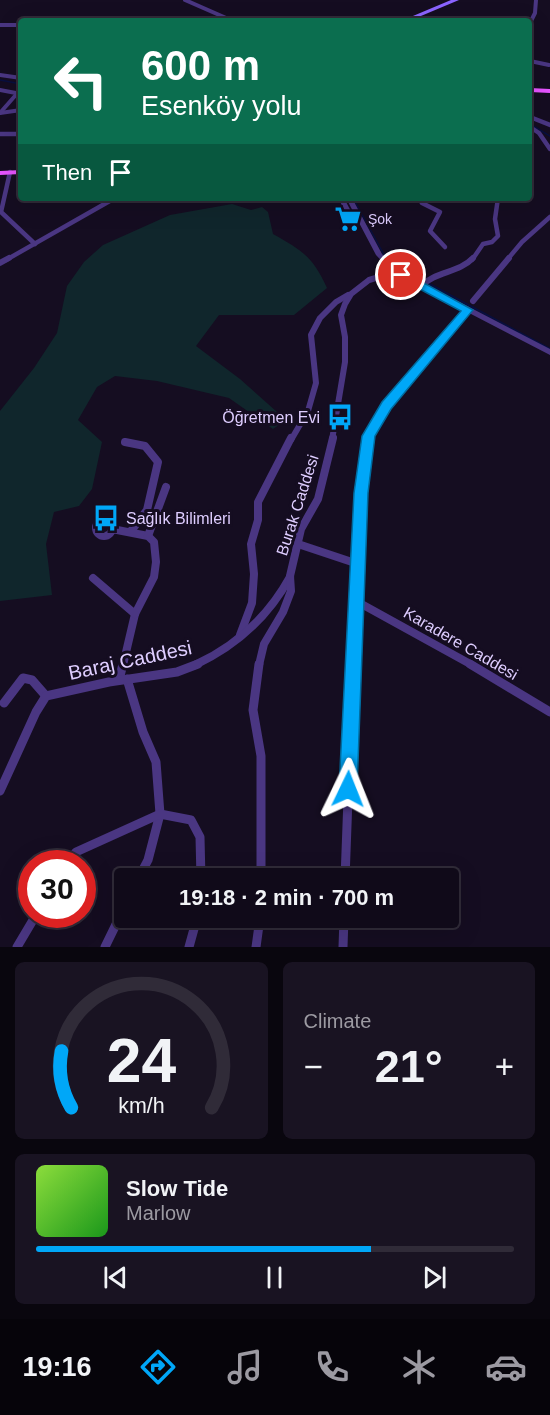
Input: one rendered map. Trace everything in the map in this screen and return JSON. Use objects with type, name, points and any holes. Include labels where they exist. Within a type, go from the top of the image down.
[{"type":"main road","points":[[411,18],[456,0]]},
{"type":"main road","points":[[532,89],[550,90]]},
{"type":"main road","points":[[0,171],[18,170]]},
{"type":"main road","points":[[0,171],[18,171]]},
{"type":"street","points":[[185,0],[226,18]]},
{"type":"street","points":[[532,19],[535,14],[536,0]]},
{"type":"street","points":[[0,24],[18,25]]},
{"type":"street","points":[[532,61],[549,65]]},
{"type":"street","points":[[0,75],[18,78]]},
{"type":"street","points":[[0,88],[18,92]]},
{"type":"street","points":[[0,113],[18,94]]},
{"type":"street","points":[[0,104],[8,104]]},
{"type":"street","points":[[0,113],[18,110]]},
{"type":"street","points":[[532,118],[550,125]]},
{"type":"street","points":[[532,128],[539,133],[550,149]]},
{"type":"street","points":[[0,134],[18,134]]},
{"type":"street","points":[[10,172],[2,215],[35,244]]},
{"type":"street","points":[[0,263],[110,201]]},
{"type":"street","points":[[343,201],[373,255],[380,263],[446,294],[468,310],[550,351]]},
{"type":"street","points":[[351,201],[379,255],[396,272]]},
{"type":"street","points":[[421,201],[440,213],[430,231],[445,247]]},
{"type":"street","points":[[424,284],[437,274],[465,265],[472,260],[483,244],[492,242],[498,236],[495,219],[498,201]]},
{"type":"street","points":[[473,301],[522,242],[550,218]]},
{"type":"street","points":[[239,637],[252,603],[254,574],[251,544],[258,520],[258,502],[285,448],[308,411],[316,383],[311,335],[320,318],[336,302],[369,280],[396,272]]},
{"type":"street","name":"Burak Caddesi","points":[[261,868],[261,756],[254,710],[256,677],[264,644],[283,612],[291,591],[290,576],[302,529],[318,500],[330,454],[345,362],[345,337],[341,315],[351,294]]},
{"type":"street","points":[[345,868],[361,493],[369,436],[387,405],[468,310]]},
{"type":"street","points":[[125,442],[145,444],[152,450],[158,462],[147,510],[131,531]]},
{"type":"street","points":[[148,536],[166,487]]},
{"type":"street","points":[[112,529],[148,536],[154,542],[154,577],[135,614],[123,679],[156,762],[160,814],[144,868]]},
{"type":"street","points":[[298,544],[358,564]]},
{"type":"street","name":"Baraj Caddesi","points":[[46,696],[123,679],[192,668],[216,655],[264,616],[280,596],[290,576]]},
{"type":"street","points":[[93,578],[135,614]]},
{"type":"street","name":"Karadere Caddesi","points":[[356,601],[497,679],[550,712]]},
{"type":"street","points":[[0,792],[36,712],[46,696],[32,680],[23,678],[4,703]]},
{"type":"street","points":[[80,850],[160,814],[191,820],[200,837],[201,868]]},
{"type":"street","points":[[17,947],[28,928]]},
{"type":"street","points":[[105,947],[114,928]]},
{"type":"street","points":[[189,947],[194,928]]},
{"type":"street","points":[[256,947],[259,928]]},
{"type":"street","points":[[343,947],[344,928]]},
{"type":"shaded area","points":[[232,204],[251,210],[262,207],[268,212],[273,234],[292,245],[312,262],[327,288],[294,315],[219,315],[196,346],[240,379],[286,420],[273,429],[229,398],[157,381],[115,376],[97,387],[78,420],[102,442],[92,489],[79,506],[54,512],[46,544],[52,595],[0,601],[0,411],[34,368],[57,333],[67,286],[84,262],[103,245],[170,215]]},
{"type":"waterway","points":[[0,80],[18,83]]},
{"type":"waterway","points":[[532,125],[550,136]]},
{"type":"waterway","points":[[355,201],[389,260]]},
{"type":"waterway","points":[[388,258],[394,265],[550,349]]},
{"type":"place","name":"Şok","points":[[348,219]]},
{"type":"place","name":"Öğretmen Evi","points":[[340,417]]},
{"type":"place","name":"Sağlık Bilimleri","points":[[106,518]]},
{"type":"route","points":[[348,789],[361,493],[369,436],[387,405],[468,310],[401,275]]}]
